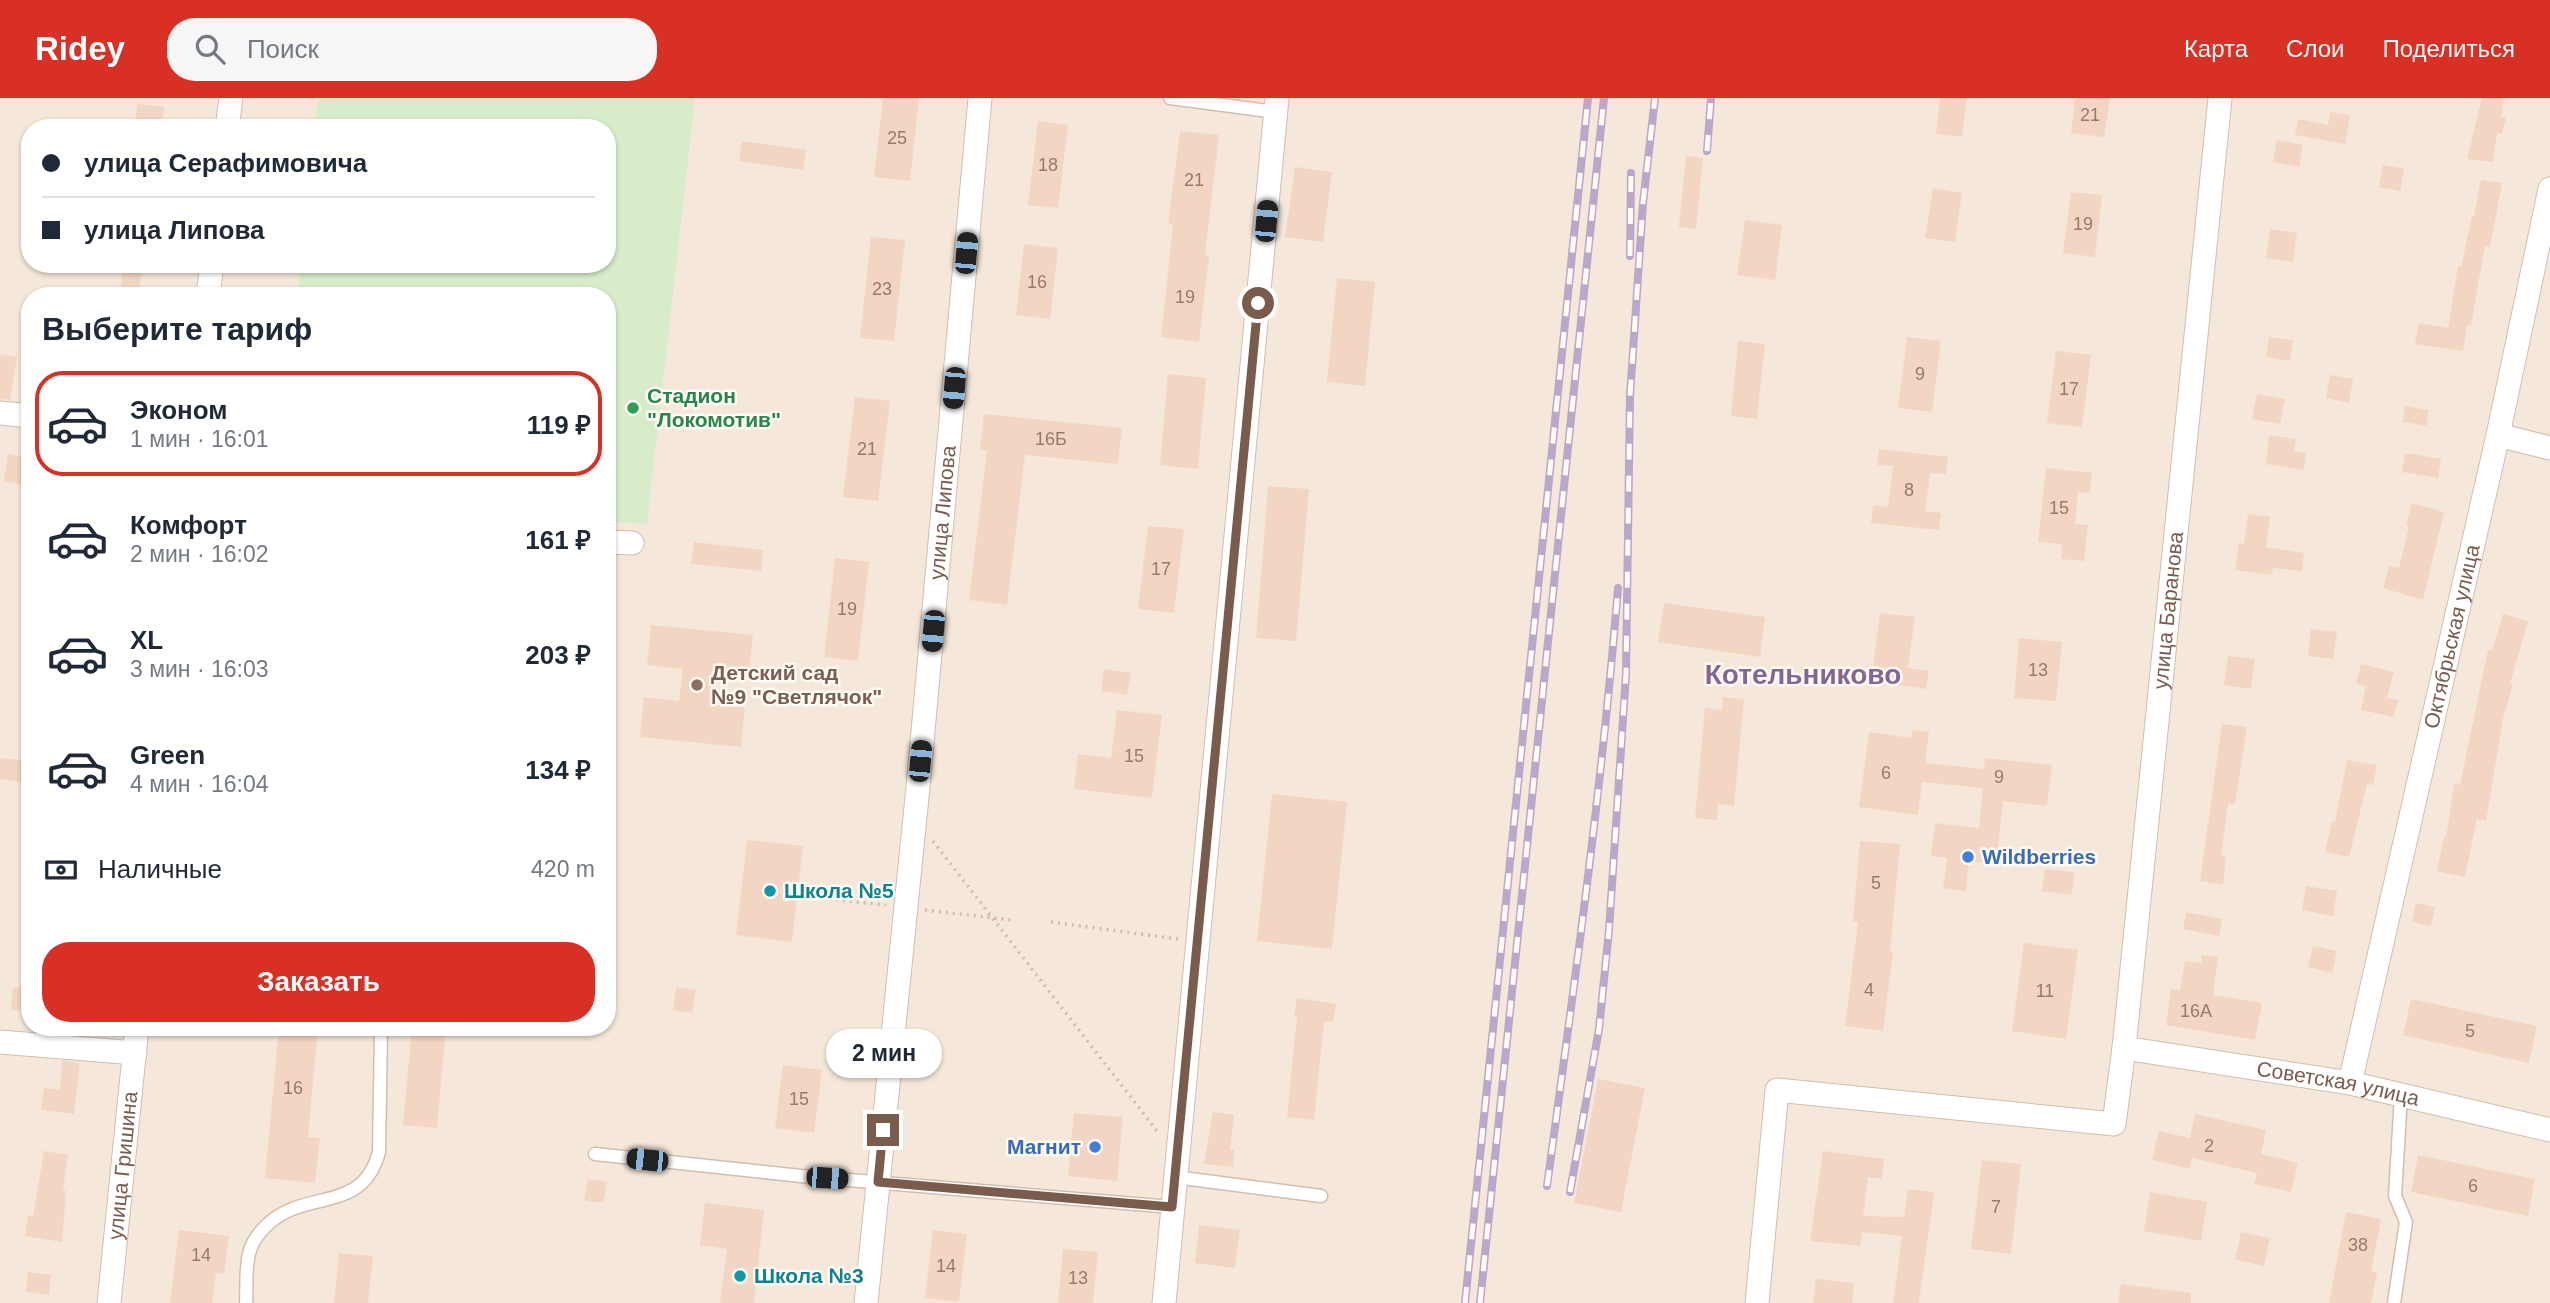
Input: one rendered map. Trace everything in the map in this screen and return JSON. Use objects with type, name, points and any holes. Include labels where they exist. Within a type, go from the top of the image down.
[{"type":"street","points":[[228,119],[231,98]]},
{"type":"street","name":"улица Липова","points":[[866,1303],[915,817],[980,98]]},
{"type":"street","name":"улица Баранова","points":[[1757,1303],[1777,1090],[2113,1124],[2124,1048],[2220,98]]},
{"type":"street","points":[[1164,1303],[1277,105]]},
{"type":"street","name":"Октябрьская улица","points":[[2350,1083],[2498,435],[2550,189]]},
{"type":"street","points":[[0,413],[21,415]]},
{"type":"street","points":[[2498,435],[2550,448]]},
{"type":"street","points":[[616,542],[632,543]]},
{"type":"street","name":"улица Гришина","points":[[109,1303],[136,1036]]},
{"type":"street","points":[[0,1042],[135,1053]]},
{"type":"street","name":"Советская улица","points":[[2124,1048],[2350,1083],[2550,1130]]},
{"type":"lane","points":[[1170,98],[1277,105]]},
{"type":"lane","points":[[246,1303],[248,1254],[256,1236],[275,1216],[291,1207],[340,1196],[358,1187],[374,1170],[379,1152],[381,1036]]},
{"type":"lane","points":[[2395,1303],[2406,1222],[2395,1196],[2400,1095]]},
{"type":"lane","points":[[595,1154],[1172,1207]]},
{"type":"lane","points":[[1175,1177],[1321,1196]]},
{"type":"path","points":[[915,817],[1157,1131]]},
{"type":"path","points":[[1051,922],[1180,939]]},
{"type":"shaded area","points":[[0,98],[2550,98],[2550,1303],[0,1303]]},
{"type":"green space","name":"Стадион \"Локомотив\"","points":[[318,98],[695,98],[647,524],[616,522],[616,287],[299,287],[300,273],[616,273],[616,119],[316,119]]},
{"type":"building","points":[[883,98],[919,98],[910,181],[874,177]]},
{"type":"building","points":[[1940,98],[1967,98],[1962,137],[1936,134]]},
{"type":"building","points":[[2075,98],[2110,98],[2104,137],[2071,133]]},
{"type":"building","points":[[2482,98],[2504,98],[2501,117],[2506,118],[2502,134],[2497,133],[2493,162],[2467,159]]},
{"type":"building","points":[[137,104],[164,107],[163,119],[136,119]]},
{"type":"building","points":[[2330,112],[2350,115],[2345,144],[2295,135],[2298,119],[2328,125]]},
{"type":"building","points":[[1038,121],[1068,125],[1058,208],[1028,205]]},
{"type":"building","points":[[1180,131],[1219,135],[1205,255],[1209,256],[1199,342],[1161,337],[1173,225],[1168,224]]},
{"type":"building","points":[[2277,140],[2303,145],[2299,167],[2273,162]]},
{"type":"building","points":[[742,141],[806,150],[803,170],[739,161]]},
{"type":"building","points":[[1686,156],[1703,158],[1696,229],[1679,227]]},
{"type":"building","points":[[2383,165],[2404,169],[2400,191],[2379,187]]},
{"type":"building","points":[[1295,167],[1332,172],[1323,242],[1285,237]]},
{"type":"building","points":[[2481,180],[2502,183],[2490,247],[2485,246],[2471,325],[2467,325],[2463,351],[2415,344],[2419,323],[2448,328],[2458,266],[2461,267]]},
{"type":"building","points":[[1933,188],[1962,193],[1955,242],[1925,238]]},
{"type":"building","points":[[2071,192],[2102,195],[2095,257],[2063,253]]},
{"type":"building","points":[[1745,220],[1782,225],[1775,280],[1737,275]]},
{"type":"building","points":[[2270,229],[2297,233],[2293,262],[2266,258]]},
{"type":"building","points":[[871,237],[905,240],[894,341],[860,338]]},
{"type":"building","points":[[1024,244],[1058,248],[1050,319],[1016,315]]},
{"type":"building","points":[[122,273],[142,273],[139,287],[121,287]]},
{"type":"building","points":[[1337,278],[1375,282],[1365,386],[1327,382]]},
{"type":"building","points":[[1907,337],[1941,341],[1932,412],[1898,408]]},
{"type":"building","points":[[2269,337],[2293,340],[2290,361],[2266,357]]},
{"type":"building","points":[[1738,341],[1765,344],[1757,419],[1731,416]]},
{"type":"building","points":[[2056,351],[2091,355],[2082,427],[2047,423]]},
{"type":"building","points":[[0,354],[17,357],[10,400],[0,399]]},
{"type":"building","points":[[1168,374],[1206,378],[1198,469],[1160,465]]},
{"type":"building","points":[[2330,375],[2353,379],[2349,403],[2326,398]]},
{"type":"building","points":[[2257,394],[2285,399],[2280,424],[2252,419]]},
{"type":"building","points":[[855,397],[890,401],[878,501],[843,497]]},
{"type":"building","points":[[2405,406],[2429,410],[2426,426],[2403,422]]},
{"type":"building","points":[[984,414],[1122,428],[1118,464],[1025,455],[1007,605],[969,600],[987,451],[980,450]]},
{"type":"building","points":[[2269,435],[2296,439],[2294,451],[2306,453],[2304,470],[2266,464]]},
{"type":"building","points":[[1879,449],[1948,457],[1946,474],[1930,473],[1925,511],[1941,513],[1939,530],[1871,523],[1873,505],[1888,507],[1893,466],[1877,465]]},
{"type":"building","points":[[2405,453],[2441,459],[2438,478],[2402,472]]},
{"type":"building","points":[[8,454],[21,456],[21,484],[4,481]]},
{"type":"building","points":[[2046,468],[2092,473],[2090,493],[2078,492],[2075,524],[2088,525],[2084,561],[2061,559],[2062,544],[2038,542]]},
{"type":"building","points":[[1268,486],[1309,489],[1296,641],[1256,638]]},
{"type":"building","points":[[2412,503],[2444,512],[2423,600],[2383,588],[2389,566],[2399,568]]},
{"type":"building","points":[[2248,514],[2270,517],[2266,547],[2304,553],[2302,571],[2273,568],[2272,575],[2235,570],[2239,543],[2244,544]]},
{"type":"building","points":[[1148,526],[1184,529],[1174,613],[1138,609]]},
{"type":"building","points":[[694,542],[763,550],[761,571],[691,564]]},
{"type":"building","points":[[835,558],[869,562],[858,661],[824,657]]},
{"type":"building","points":[[1664,603],[1765,617],[1760,657],[1658,642]]},
{"type":"building","points":[[1880,613],[1915,617],[1908,668],[1929,671],[1926,689],[1871,681]]},
{"type":"building","points":[[2503,614],[2528,621],[2510,684],[2513,684],[2503,719],[2486,821],[2477,819],[2465,877],[2437,871],[2444,837],[2446,838],[2454,784],[2460,785],[2488,650],[2492,651]]},
{"type":"building","name":"Детский сад №9 \"Светлячок\"","points":[[651,625],[753,635],[749,672],[715,668],[711,704],[745,708],[741,747],[640,737],[644,697],[679,701],[683,669],[647,665]]},
{"type":"building","points":[[2311,629],[2337,632],[2333,659],[2308,656]]},
{"type":"building","points":[[2019,638],[2062,642],[2056,701],[2014,698]]},
{"type":"building","points":[[2228,656],[2255,659],[2251,689],[2224,685]]},
{"type":"building","points":[[2361,664],[2394,672],[2387,698],[2398,700],[2394,717],[2361,710],[2366,686],[2356,684]]},
{"type":"building","points":[[1104,669],[1131,673],[1127,695],[1101,691]]},
{"type":"building","points":[[1723,697],[1744,699],[1734,806],[1718,804],[1717,820],[1695,818],[1705,708],[1722,710]]},
{"type":"building","points":[[1117,710],[1162,715],[1152,798],[1074,789],[1078,754],[1111,758]]},
{"type":"building","points":[[2222,724],[2247,727],[2235,804],[2228,803],[2221,856],[2226,856],[2223,885],[2200,881]]},
{"type":"building","points":[[1912,730],[1929,732],[1925,763],[1984,769],[1985,758],[2052,765],[2047,806],[2003,801],[1996,864],[1969,861],[1966,891],[1943,888],[1947,858],[1931,856],[1935,823],[1979,828],[1983,788],[1922,782],[1918,815],[1859,807],[1869,732],[1911,738]]},
{"type":"building","points":[[0,758],[21,760],[21,782],[0,779]]},
{"type":"building","points":[[2347,760],[2377,765],[2373,785],[2367,784],[2349,857],[2325,852],[2332,821],[2335,822]]},
{"type":"building","points":[[1272,794],[1347,802],[1332,949],[1257,941]]},
{"type":"building","name":"Школа №5","points":[[747,840],[803,846],[792,942],[736,935]]},
{"type":"building","points":[[1860,841],[1900,844],[1890,952],[1893,953],[1883,1031],[1845,1026],[1858,922],[1853,921]]},
{"type":"building","points":[[2045,869],[2074,872],[2072,895],[2042,891]]},
{"type":"building","points":[[2306,886],[2337,891],[2333,916],[2302,910]]},
{"type":"building","points":[[2416,903],[2435,907],[2431,926],[2412,922]]},
{"type":"building","points":[[2186,912],[2222,919],[2219,936],[2183,929]]},
{"type":"building","points":[[2024,943],[2078,950],[2066,1039],[2012,1031]]},
{"type":"building","points":[[2313,946],[2337,951],[2332,973],[2308,967]]},
{"type":"building","points":[[2202,955],[2218,957],[2213,995],[2262,1003],[2255,1040],[2166,1025],[2171,989],[2180,990],[2185,961],[2201,963]]},
{"type":"building","points":[[13,987],[21,987],[21,1011],[11,1010]]},
{"type":"building","points":[[676,987],[696,990],[692,1013],[673,1010]]},
{"type":"building","points":[[1297,998],[1336,1004],[1333,1022],[1324,1021],[1314,1120],[1287,1117]]},
{"type":"building","points":[[2411,999],[2537,1026],[2529,1063],[2403,1035]]},
{"type":"building","points":[[278,1036],[317,1036],[308,1137],[320,1138],[315,1183],[265,1178]]},
{"type":"building","points":[[411,1036],[445,1036],[437,1128],[403,1125]]},
{"type":"building","points":[[62,1061],[80,1063],[74,1114],[41,1110],[44,1088],[60,1090]]},
{"type":"building","points":[[783,1065],[822,1070],[814,1133],[775,1128]]},
{"type":"building","points":[[1598,1079],[1645,1088],[1621,1212],[1574,1203]]},
{"type":"building","points":[[1213,1112],[1234,1115],[1230,1150],[1234,1150],[1233,1167],[1204,1164]]},
{"type":"building","name":"Магнит","points":[[1074,1113],[1123,1117],[1117,1181],[1068,1176]]},
{"type":"building","points":[[2195,1114],[2266,1130],[2261,1154],[2298,1163],[2291,1192],[2254,1184],[2257,1173],[2192,1158],[2190,1169],[2152,1160],[2159,1131],[2190,1138]]},
{"type":"building","points":[[44,1151],[68,1155],[63,1190],[66,1191],[62,1242],[25,1236],[28,1215],[33,1216]]},
{"type":"building","points":[[1823,1151],[1884,1159],[1882,1179],[1868,1177],[1863,1216],[1904,1217],[1908,1189],[1934,1192],[1919,1303],[1893,1303],[1902,1236],[1862,1232],[1860,1246],[1810,1241]]},
{"type":"building","points":[[2418,1155],[2535,1179],[2528,1216],[2411,1192]]},
{"type":"building","points":[[1982,1160],[2021,1164],[2011,1254],[1971,1249]]},
{"type":"building","points":[[588,1179],[607,1182],[603,1203],[584,1200]]},
{"type":"building","points":[[2150,1192],[2207,1202],[2201,1241],[2144,1231]]},
{"type":"building","name":"Школа №3","points":[[705,1203],[764,1210],[754,1303],[720,1303],[727,1249],[700,1245]]},
{"type":"building","points":[[2346,1212],[2381,1219],[2371,1271],[2377,1272],[2371,1303],[2329,1303]]},
{"type":"building","points":[[1199,1225],[1240,1230],[1235,1268],[1195,1263]]},
{"type":"building","points":[[179,1230],[229,1236],[224,1274],[216,1273],[212,1303],[170,1303]]},
{"type":"building","points":[[933,1230],[967,1234],[959,1302],[925,1298]]},
{"type":"building","points":[[2241,1232],[2270,1238],[2264,1266],[2235,1260]]},
{"type":"building","points":[[1063,1249],[1098,1252],[1093,1303],[1058,1303]]},
{"type":"building","points":[[339,1253],[373,1256],[368,1303],[334,1303]]},
{"type":"building","points":[[28,1272],[51,1275],[49,1295],[26,1292]]},
{"type":"building","points":[[1816,1279],[1854,1283],[1852,1303],[1813,1303]]},
{"type":"building","points":[[2121,1284],[2191,1293],[2191,1303],[2118,1303]]},
{"type":"railway","points":[[1465,1303],[1588,98]]},
{"type":"railway","points":[[1480,1303],[1604,98]]},
{"type":"railway","points":[[1570,1192],[1599,1029],[1609,930],[1626,674],[1630,396],[1643,203],[1655,98]]},
{"type":"railway","points":[[1707,151],[1711,98]]},
{"type":"railway","points":[[1630,256],[1631,173]]},
{"type":"railway","points":[[1547,1186],[1596,813],[1618,588]]},
{"type":"place","name":"Стадион \"Локомотив\"","points":[[633,408]]},
{"type":"place","name":"Детский сад №9 \"Светлячок\"","points":[[697,685]]},
{"type":"place","name":"Wildberries","points":[[1968,857]]},
{"type":"place","name":"Школа №5","points":[[770,891]]},
{"type":"place","name":"Магнит","points":[[1095,1147]]},
{"type":"place","name":"Школа №3","points":[[740,1276]]},
{"type":"district","name":"Котельниково","points":[[1803,674]]},
{"type":"route","points":[[883,1130],[878,1182],[1172,1207],[1258,303]]}]
